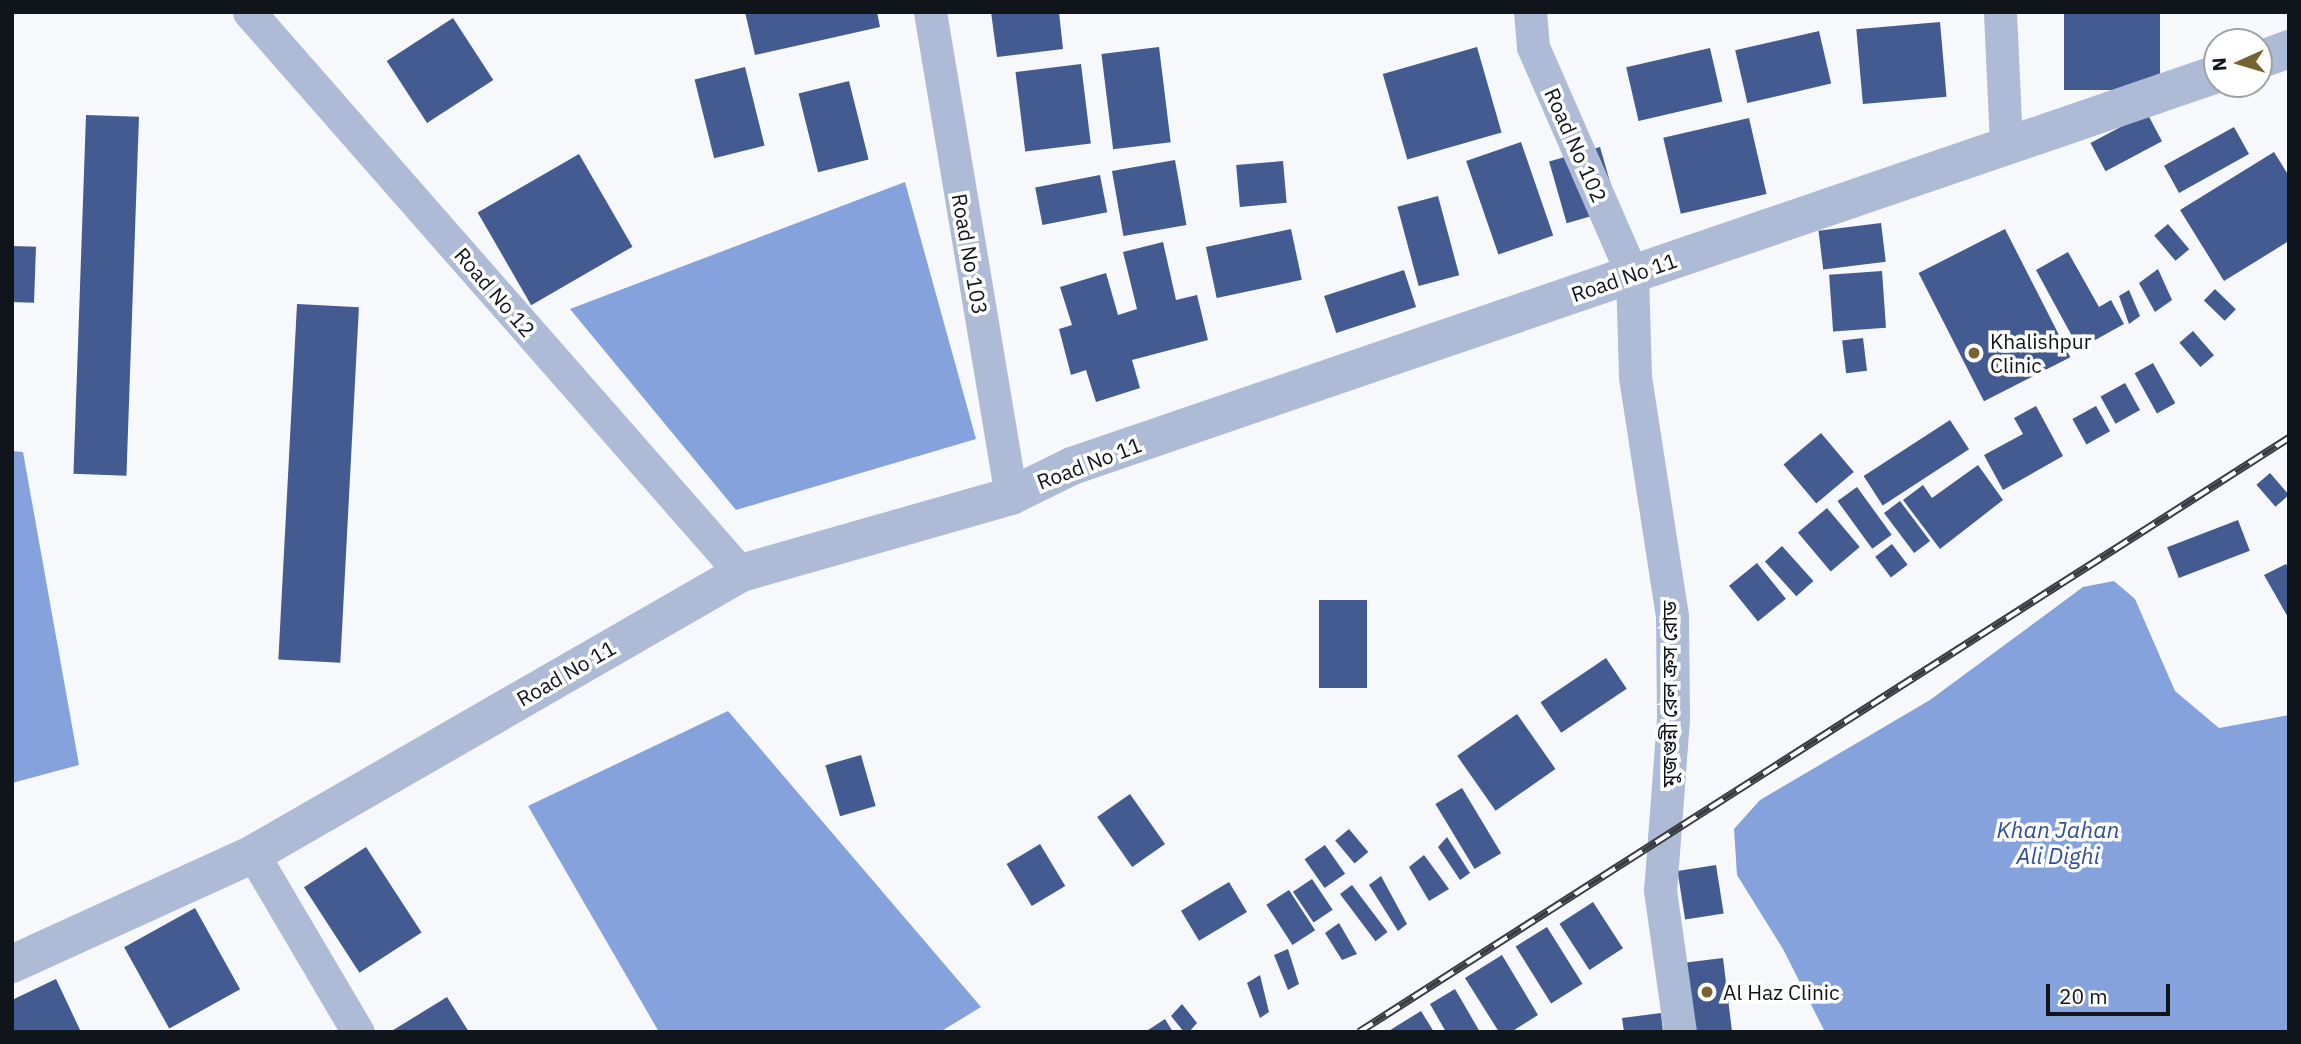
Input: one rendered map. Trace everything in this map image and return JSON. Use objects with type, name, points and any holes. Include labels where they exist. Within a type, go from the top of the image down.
[{"type":"street","name":"Road No 12","points":[[249,12],[741,573]]},
{"type":"street","name":"Road No 103","points":[[930,12],[1011,496]]},
{"type":"street","name":"Road No 102","points":[[1530,12],[1533,47],[1632,274]]},
{"type":"street","points":[[2000,12],[2006,145]]},
{"type":"street","name":"Road No 11","points":[[12,964],[253,854],[741,573],[1011,496],[1072,467],[2203,79]]},
{"type":"street","name":"মুজগুন্নী রেল ক্রস রোড","points":[[1632,274],[1635,377],[1672,617],[1672,732],[1660,890],[1680,1032]]},
{"type":"street","points":[[253,854],[358,1032]]},
{"type":"water","points":[[905,182],[976,439],[736,510],[570,309]]},
{"type":"water","points":[[12,451],[23,452],[79,765],[12,783]]},
{"type":"water","name":"Khan Jahan Ali Dighi","points":[[2114,581],[2135,599],[2175,691],[2219,728],[2289,715],[2289,1032],[1825,1032],[1783,949],[1737,875],[1734,829],[1760,800],[1930,700],[2083,587]]},
{"type":"water","points":[[728,711],[981,1007],[940,1032],[659,1032],[528,806]]},
{"type":"building","points":[[745,12],[877,12],[880,27],[755,55]]},
{"type":"building","points":[[991,12],[1059,12],[1063,49],[997,57]]},
{"type":"building","points":[[2064,12],[2160,12],[2160,90],[2064,90]]},
{"type":"building","points":[[453,18],[493,80],[427,123],[387,61]]},
{"type":"building","points":[[1940,22],[1947,97],[1863,104],[1856,29]]},
{"type":"building","points":[[1819,31],[1831,84],[1747,103],[1735,50]]},
{"type":"building","points":[[1159,47],[1171,142],[1113,149],[1101,54]]},
{"type":"building","points":[[1477,47],[1502,133],[1407,160],[1383,74]]},
{"type":"building","points":[[1710,48],[1722,102],[1639,121],[1626,67]]},
{"type":"building","points":[[1081,64],[1091,143],[1025,151],[1015,72]]},
{"type":"building","points":[[745,67],[765,146],[714,158],[695,80]]},
{"type":"building","points":[[849,81],[869,160],[818,172],[799,94]]},
{"type":"building","points":[[2147,113],[2162,141],[2106,171],[2090,143]]},
{"type":"building","points":[[86,115],[139,117],[126,476],[73,474]]},
{"type":"building","points":[[1749,118],[1767,194],[1681,214],[1663,138]]},
{"type":"building","points":[[2234,127],[2249,154],[2179,193],[2164,166]]},
{"type":"building","points":[[1521,142],[1553,236],[1498,254],[1466,161]]},
{"type":"building","points":[[1600,147],[1618,209],[1567,223],[1549,162]]},
{"type":"building","points":[[2274,152],[2289,176],[2289,241],[2224,281],[2180,210]]},
{"type":"building","points":[[579,154],[632,247],[531,305],[478,212]]},
{"type":"building","points":[[1175,160],[1186,225],[1123,236],[1112,171]]},
{"type":"building","points":[[1283,161],[1287,203],[1240,207],[1236,165]]},
{"type":"building","points":[[1100,175],[1107,212],[1042,225],[1035,188]]},
{"type":"building","points":[[1438,196],[1459,275],[1419,286],[1397,207]]},
{"type":"building","points":[[1881,223],[1886,262],[1823,269],[1818,231]]},
{"type":"building","points":[[2168,224],[2189,249],[2175,261],[2154,236]]},
{"type":"building","points":[[1291,229],[1302,280],[1217,298],[1206,247]]},
{"type":"building","points":[[2005,229],[2070,357],[1984,401],[1919,273]]},
{"type":"building","points":[[1163,242],[1176,300],[1197,295],[1208,340],[1132,360],[1140,388],[1096,402],[1086,370],[1071,375],[1059,329],[1072,325],[1060,287],[1106,273],[1118,315],[1137,309],[1123,252]]},
{"type":"building","points":[[12,246],[36,247],[34,303],[12,302]]},
{"type":"building","points":[[2068,252],[2099,307],[2111,300],[2124,324],[2079,349],[2036,270]]},
{"type":"building","points":[[2158,269],[2172,300],[2155,312],[2139,283]]},
{"type":"building","points":[[1404,270],[1416,307],[1336,333],[1324,296]]},
{"type":"building","points":[[1882,271],[1886,328],[1833,332],[1829,275]]},
{"type":"building","points":[[2215,289],[2236,309],[2225,321],[2204,301]]},
{"type":"building","points":[[2129,290],[2140,316],[2129,324],[2119,296]]},
{"type":"building","points":[[297,304],[359,307],[340,663],[278,660]]},
{"type":"building","points":[[2193,331],[2214,355],[2200,367],[2179,343]]},
{"type":"building","points":[[1863,338],[1867,371],[1846,373],[1842,341]]},
{"type":"building","points":[[2153,363],[2175,403],[2157,413],[2135,373]]},
{"type":"building","points":[[2125,383],[2140,410],[2116,424],[2101,397]]},
{"type":"building","points":[[2036,406],[2063,456],[2003,490],[1984,455],[2023,434],[2014,418]]},
{"type":"building","points":[[2096,406],[2110,431],[2086,444],[2072,419]]},
{"type":"building","points":[[1950,420],[1969,449],[1883,505],[1864,476]]},
{"type":"building","points":[[1821,433],[1854,472],[1816,504],[1783,464]]},
{"type":"building","points":[[1978,465],[2003,500],[1940,549],[1903,500],[1923,485],[1932,498]]},
{"type":"building","points":[[2270,473],[2289,495],[2275,507],[2256,485]]},
{"type":"building","points":[[1857,487],[1892,535],[1872,549],[1838,501]]},
{"type":"building","points":[[1900,501],[1930,541],[1914,553],[1884,513]]},
{"type":"building","points":[[1827,508],[1860,547],[1831,571],[1798,532]]},
{"type":"building","points":[[2238,520],[2250,551],[2179,578],[2167,547]]},
{"type":"building","points":[[1892,544],[1908,565],[1891,577],[1875,557]]},
{"type":"building","points":[[1782,546],[1813,581],[1796,596],[1765,561]]},
{"type":"building","points":[[1757,563],[1786,599],[1758,621],[1729,586]]},
{"type":"building","points":[[2286,564],[2289,569],[2289,619],[2264,575]]},
{"type":"building","points":[[1319,600],[1367,600],[1367,688],[1319,688]]},
{"type":"building","points":[[1606,658],[1627,689],[1561,733],[1541,702]]},
{"type":"building","points":[[1517,714],[1555,769],[1496,811],[1457,756]]},
{"type":"building","points":[[861,755],[876,806],[840,816],[825,765]]},
{"type":"building","points":[[1462,788],[1501,853],[1475,869],[1435,804]]},
{"type":"building","points":[[1130,794],[1165,844],[1132,867],[1097,817]]},
{"type":"building","points":[[1349,829],[1368,852],[1354,864],[1335,841]]},
{"type":"building","points":[[1447,837],[1470,873],[1460,880],[1438,847]]},
{"type":"building","points":[[1040,844],[1065,886],[1032,906],[1007,864]]},
{"type":"building","points":[[1325,845],[1345,874],[1325,888],[1305,859]]},
{"type":"building","points":[[366,847],[422,933],[359,973],[304,887]]},
{"type":"building","points":[[1424,855],[1449,889],[1429,901],[1409,867]]},
{"type":"building","points":[[1716,865],[1724,913],[1685,919],[1677,871]]},
{"type":"building","points":[[1381,876],[1407,924],[1398,931],[1369,885]]},
{"type":"building","points":[[1312,879],[1333,910],[1314,923],[1293,892]]},
{"type":"building","points":[[1229,882],[1247,912],[1199,941],[1181,911]]},
{"type":"building","points":[[1352,885],[1388,932],[1376,941],[1340,894]]},
{"type":"building","points":[[1289,890],[1315,930],[1292,945],[1266,905]]},
{"type":"building","points":[[1593,902],[1623,948],[1589,970],[1559,924]]},
{"type":"building","points":[[195,908],[240,989],[169,1029],[124,947]]},
{"type":"building","points":[[1339,923],[1357,954],[1342,960],[1325,933]]},
{"type":"building","points":[[1547,927],[1583,984],[1551,1003],[1516,947]]},
{"type":"building","points":[[1288,949],[1299,984],[1288,990],[1274,955]]},
{"type":"building","points":[[1502,955],[1538,1015],[1511,1032],[1499,1032],[1465,978]]},
{"type":"building","points":[[1723,958],[1732,1032],[1691,1032],[1682,963]]},
{"type":"building","points":[[1260,975],[1269,1012],[1260,1018],[1247,983]]},
{"type":"building","points":[[56,979],[81,1032],[12,1032],[12,1000]]},
{"type":"building","points":[[1455,989],[1480,1032],[1446,1032],[1430,1004]]},
{"type":"building","points":[[447,997],[469,1032],[390,1032]]},
{"type":"building","points":[[1182,1004],[1197,1023],[1189,1032],[1184,1032],[1171,1016]]},
{"type":"building","points":[[1421,1011],[1434,1032],[1387,1032]]},
{"type":"building","points":[[1661,1013],[1663,1032],[1624,1032],[1622,1018]]},
{"type":"building","points":[[1165,1019],[1173,1032],[1149,1032],[1148,1030]]},
{"type":"railway","points":[[1359,1032],[2289,438]]},
{"type":"place","name":"Khalishpur Clinic","points":[[1974,353]]},
{"type":"place","name":"Al Haz Clinic","points":[[1707,992]]}]
